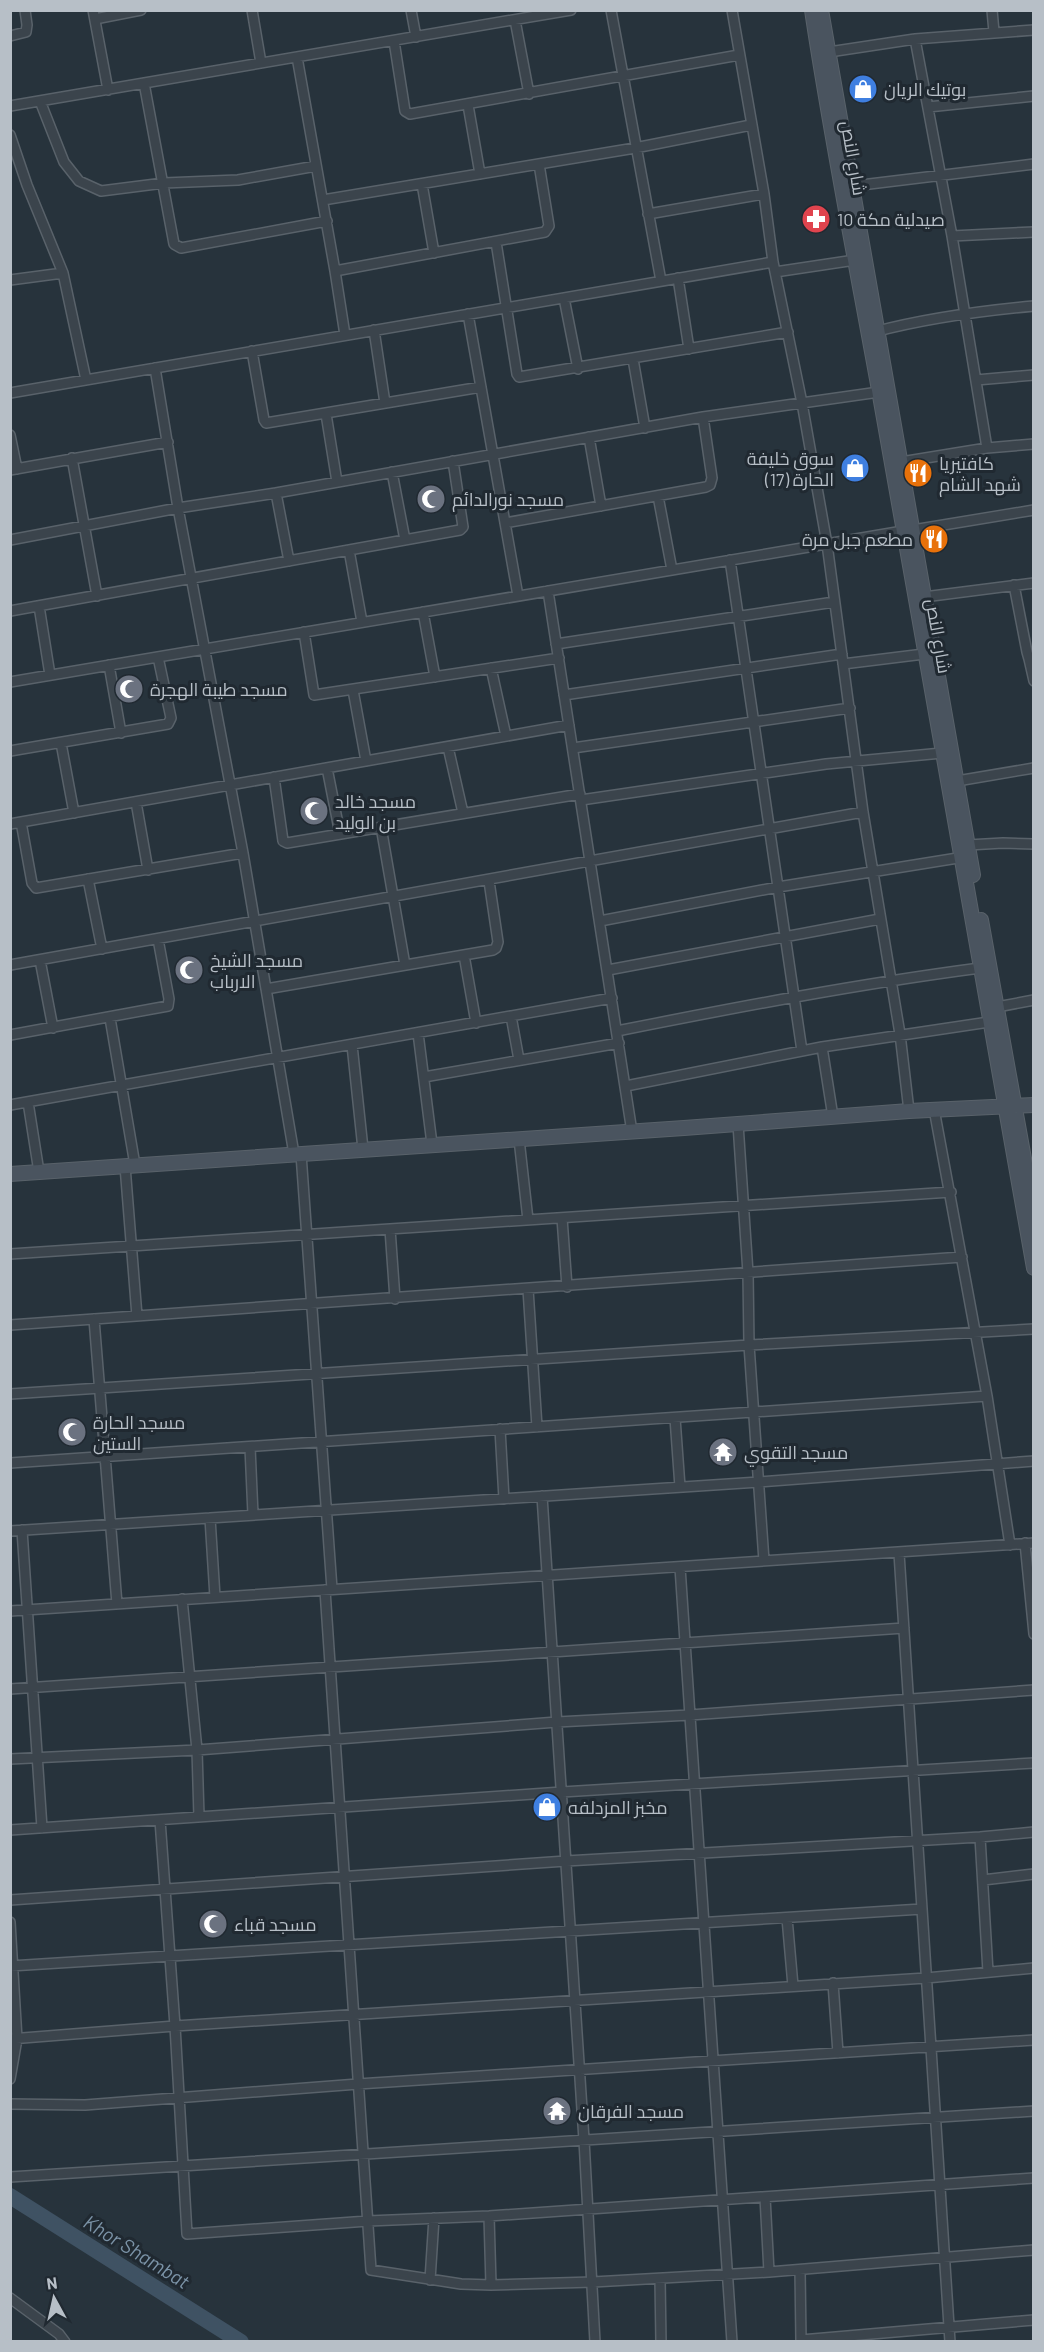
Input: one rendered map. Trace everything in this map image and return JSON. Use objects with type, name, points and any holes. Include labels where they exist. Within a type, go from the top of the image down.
[{"type":"main road","name":"شارع النص","points":[[812,10],[855,260],[901,462],[924,654],[957,781],[980,968],[989,1022],[1009,1107],[1028,1153],[1033,1206]]},
{"type":"main road","name":"شارع النص","points":[[821,10],[853,186],[879,392],[924,597],[942,730],[942,753],[966,853],[997,1006],[1009,1107],[1034,1268]]},
{"type":"main road","points":[[10,1174],[934,1109],[1034,1105]]},
{"type":"street","points":[[10,36],[26,32],[25,10]]},
{"type":"street","points":[[108,90],[94,15],[141,10]]},
{"type":"street","points":[[252,10],[261,63]]},
{"type":"street","points":[[411,10],[416,37]]},
{"type":"street","points":[[610,10],[661,281]]},
{"type":"street","points":[[732,10],[764,194],[773,261],[802,403],[826,544],[863,812],[900,1034],[909,1111]]},
{"type":"street","points":[[992,10],[994,32]]},
{"type":"street","points":[[10,106],[569,11]]},
{"type":"street","points":[[515,20],[529,94]]},
{"type":"street","points":[[829,52],[915,39],[1034,30]]},
{"type":"street","points":[[915,39],[952,236],[987,448]]},
{"type":"street","points":[[394,41],[406,113],[410,114],[739,55]]},
{"type":"street","points":[[297,57],[345,335]]},
{"type":"street","points":[[144,83],[174,244],[178,248],[327,221]]},
{"type":"street","points":[[928,107],[1034,96]]},
{"type":"street","points":[[40,101],[64,162],[79,181],[101,191],[164,183],[237,180],[316,166]]},
{"type":"street","points":[[468,105],[480,174]]},
{"type":"street","points":[[323,200],[635,148],[752,125]]},
{"type":"street","points":[[10,135],[27,185],[63,273],[87,380]]},
{"type":"street","points":[[335,271],[542,233],[548,229],[539,164]]},
{"type":"street","points":[[853,186],[1034,164]]},
{"type":"street","points":[[422,184],[434,253]]},
{"type":"street","points":[[648,214],[764,194]]},
{"type":"street","points":[[952,236],[1034,232]]},
{"type":"street","points":[[496,242],[519,377],[578,369],[788,332]]},
{"type":"street","points":[[775,272],[855,260]]},
{"type":"street","points":[[10,393],[773,261]]},
{"type":"street","points":[[10,280],[63,273]]},
{"type":"street","points":[[678,278],[689,349]]},
{"type":"street","points":[[564,298],[578,369]]},
{"type":"street","points":[[873,333],[921,320],[964,312],[1034,306]]},
{"type":"street","points":[[468,314],[518,596]]},
{"type":"street","points":[[374,330],[385,403]]},
{"type":"street","points":[[252,351],[264,422],[268,423],[481,387]]},
{"type":"street","points":[[633,359],[645,428]]},
{"type":"street","points":[[155,368],[178,508],[206,649],[278,1058],[298,1154],[309,1234],[327,1510],[330,1667],[371,2270],[430,2280],[491,2285],[593,2282],[800,2270],[1034,2250]]},
{"type":"street","points":[[976,380],[1034,375]]},
{"type":"street","points":[[10,540],[178,508],[276,493],[703,417],[879,392]]},
{"type":"street","points":[[326,414],[337,482]]},
{"type":"street","points":[[505,524],[702,489],[710,485],[712,478],[703,417]]},
{"type":"street","points":[[10,435],[14,469],[168,442]]},
{"type":"street","points":[[589,437],[601,506]]},
{"type":"street","points":[[901,462],[987,448],[1034,444]]},
{"type":"street","points":[[72,458],[97,596]]},
{"type":"street","points":[[10,610],[191,579],[462,528],[453,461]]},
{"type":"street","points":[[392,472],[405,540]]},
{"type":"street","points":[[276,493],[289,561]]},
{"type":"street","points":[[658,496],[672,570]]},
{"type":"street","points":[[10,682],[1034,510]]},
{"type":"street","points":[[350,550],[362,622]]},
{"type":"street","points":[[730,560],[802,1051]]},
{"type":"street","points":[[924,597],[1034,583]]},
{"type":"street","points":[[1014,585],[1034,681]]},
{"type":"street","points":[[548,591],[632,1132]]},
{"type":"street","points":[[556,644],[834,602]]},
{"type":"street","points":[[39,606],[50,675]]},
{"type":"street","points":[[423,612],[435,677]]},
{"type":"street","points":[[304,632],[313,695],[559,658]]},
{"type":"street","points":[[564,695],[842,654]]},
{"type":"street","points":[[843,664],[924,654]]},
{"type":"street","points":[[10,751],[165,725],[171,721],[158,657]]},
{"type":"street","points":[[109,665],[121,734]]},
{"type":"street","points":[[491,669],[506,736]]},
{"type":"street","points":[[353,690],[366,761]]},
{"type":"street","points":[[573,748],[850,708]]},
{"type":"street","points":[[10,824],[569,725]]},
{"type":"street","points":[[61,743],[74,813]]},
{"type":"street","points":[[448,747],[463,813]]},
{"type":"street","points":[[274,777],[284,842],[463,813],[581,797],[856,761],[942,753]]},
{"type":"street","points":[[327,768],[340,834]]},
{"type":"street","points":[[957,781],[1034,768]]},
{"type":"street","points":[[136,802],[148,870]]},
{"type":"street","points":[[10,965],[393,896],[489,881],[863,812]]},
{"type":"street","points":[[21,822],[34,886],[40,888],[243,853]]},
{"type":"street","points":[[381,827],[405,965]]},
{"type":"street","points":[[600,921],[778,887],[873,872],[1003,843],[1034,844]]},
{"type":"street","points":[[88,879],[102,949]]},
{"type":"street","points":[[266,989],[493,950],[498,945],[489,881]]},
{"type":"street","points":[[608,970],[880,919]]},
{"type":"street","points":[[10,1035],[168,1006],[169,999],[158,939]]},
{"type":"street","points":[[464,955],[476,1023]]},
{"type":"street","points":[[40,960],[53,1028]]},
{"type":"street","points":[[617,1030],[891,980],[980,968]]},
{"type":"street","points":[[10,1106],[612,998]]},
{"type":"street","points":[[997,1006],[1034,1000]]},
{"type":"street","points":[[511,1016],[519,1060]]},
{"type":"street","points":[[110,1018],[122,1086],[130,1166],[137,1316]]},
{"type":"street","points":[[626,1086],[822,1047],[989,1022]]},
{"type":"street","points":[[418,1033],[432,1144]]},
{"type":"street","points":[[424,1077],[619,1042]]},
{"type":"street","points":[[352,1045],[363,1149]]},
{"type":"street","points":[[822,1047],[832,1117]]},
{"type":"street","points":[[28,1102],[39,1172]]},
{"type":"street","points":[[934,1109],[976,1331],[999,1463],[1010,1545]]},
{"type":"street","points":[[738,1124],[748,1273],[749,1345],[764,1561]]},
{"type":"street","points":[[519,1139],[528,1220]]},
{"type":"street","points":[[10,1254],[951,1192]]},
{"type":"street","points":[[562,1218],[567,1287]]},
{"type":"street","points":[[390,1229],[395,1299]]},
{"type":"street","points":[[10,1325],[962,1257]]},
{"type":"street","points":[[528,1289],[537,1427]]},
{"type":"street","points":[[94,1319],[117,1604]]},
{"type":"street","points":[[10,1394],[749,1345],[1034,1329]]},
{"type":"street","points":[[10,1463],[987,1396]]},
{"type":"street","points":[[675,1418],[680,1487]]},
{"type":"street","points":[[500,1429],[504,1499]]},
{"type":"street","points":[[250,1447],[253,1515]]},
{"type":"street","points":[[10,1531],[759,1482],[1034,1461]]},
{"type":"street","points":[[542,1496],[580,2071],[595,2342]]},
{"type":"street","points":[[210,1518],[215,1597]]},
{"type":"street","points":[[22,1530],[42,1828]]},
{"type":"street","points":[[10,1611],[1029,1543],[1034,1634]]},
{"type":"street","points":[[899,1553],[950,2342]]},
{"type":"street","points":[[680,1567],[732,2342]]},
{"type":"street","points":[[182,1599],[196,1750],[199,1817]]},
{"type":"street","points":[[10,1689],[904,1628]]},
{"type":"street","points":[[10,1759],[196,1750],[557,1722],[690,1715],[1034,1690]]},
{"type":"street","points":[[10,1830],[562,1792],[1034,1763]]},
{"type":"street","points":[[160,1820],[171,1956],[187,2234],[368,2221],[489,2216],[1034,2178]]},
{"type":"street","points":[[10,1900],[566,1861],[1034,1832]]},
{"type":"street","points":[[980,1837],[988,1972]]},
{"type":"street","points":[[983,1880],[1034,1874]]},
{"type":"street","points":[[12,1965],[922,1909]]},
{"type":"street","points":[[787,1918],[793,1986]]},
{"type":"street","points":[[10,1922],[14,2039],[10,2079]]},
{"type":"street","points":[[14,2039],[175,2026],[926,1978],[1034,1968]]},
{"type":"street","points":[[833,1983],[838,2053]]},
{"type":"street","points":[[10,2104],[76,2105],[358,2084],[1034,2040]]},
{"type":"street","points":[[10,2177],[1034,2111]]},
{"type":"street","points":[[765,2197],[769,2272]]},
{"type":"street","points":[[489,2216],[491,2285]]},
{"type":"street","points":[[430,2280],[434,2218]]},
{"type":"street","points":[[800,2270],[801,2340],[1034,2320]]},
{"type":"street","points":[[660,2278],[661,2342]]},
{"type":"street","points":[[10,2298],[59,2334],[65,2342]]},
{"type":"waterway","name":"Khor Shambat","points":[[10,2196],[241,2342]]},
{"type":"place","name":"بوتيك الريان","points":[[863,89]]},
{"type":"place","name":"صيدلية مكة 10","points":[[816,219]]},
{"type":"place","name":"سوق خليفة الحارة (17)","points":[[855,468]]},
{"type":"place","name":"كافتيريا شهد الشام","points":[[918,473]]},
{"type":"place","name":"مسجد نورالدائم","points":[[431,499]]},
{"type":"place","name":"مطعم جبل مرة","points":[[934,539]]},
{"type":"place","name":"مسجد طيبة الهجرة","points":[[129,689]]},
{"type":"place","name":"مسجد خالد بن الوليد","points":[[314,811]]},
{"type":"place","name":"مسجد الشيخ الارباب","points":[[189,970]]},
{"type":"place","name":"مسجد الحارة الستين","points":[[72,1432]]},
{"type":"place","name":"مسجد التقوي","points":[[723,1452]]},
{"type":"place","name":"مخبز المزدلفه","points":[[547,1807]]},
{"type":"place","name":"مسجد قباء","points":[[213,1924]]},
{"type":"place","name":"مسجد الفرقان","points":[[557,2111]]}]
